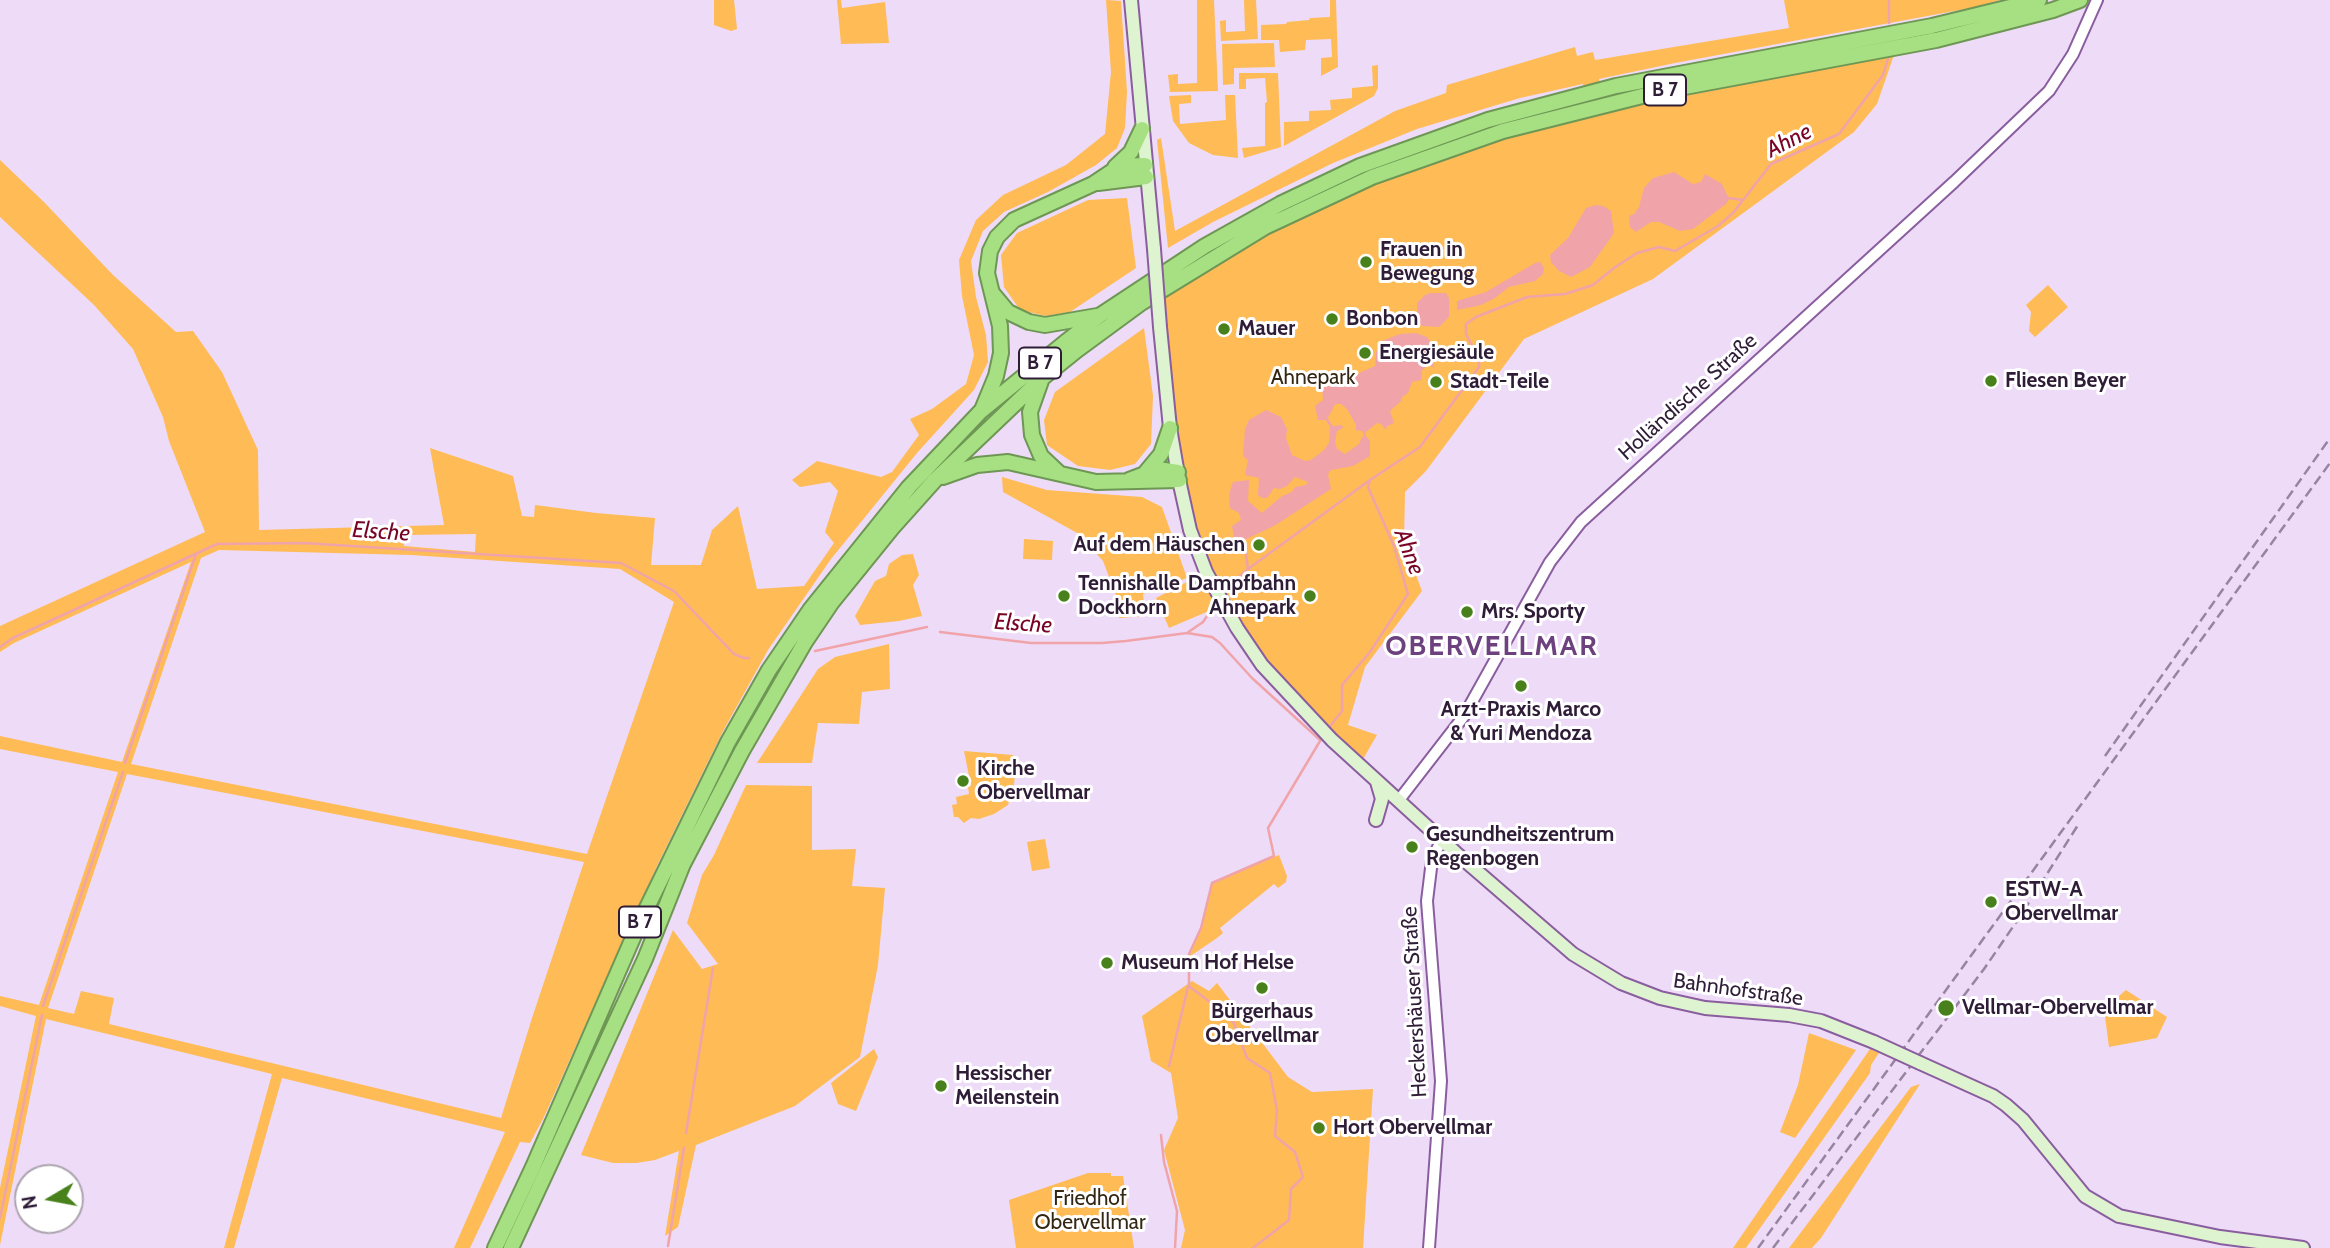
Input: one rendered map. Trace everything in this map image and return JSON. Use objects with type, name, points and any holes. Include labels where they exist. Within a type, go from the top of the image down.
[{"type":"highway","name":"B 7","points":[[495,1248],[639,924],[748,706],[810,610],[861,544],[909,487],[981,411],[1099,316],[1166,271],[1238,226],[1348,171],[1488,120],[1616,86],[1932,26],[2039,0]]},
{"type":"highway","name":"B 7","points":[[511,1248],[645,959],[684,864],[742,751],[805,642],[832,603],[892,528],[935,480],[1041,379],[1141,303],[1223,251],[1319,200],[1372,177],[1503,131],[1645,95],[1936,40],[2053,10],[2080,0]]},
{"type":"highway","points":[[1106,175],[1130,152],[1142,129]]},
{"type":"highway","points":[[1093,184],[1120,166],[1146,171]]},
{"type":"highway","points":[[981,411],[996,376],[1001,353],[1001,335],[987,273],[988,258],[1002,230],[1021,216],[1093,184],[1146,171]]},
{"type":"highway","points":[[990,288],[1007,312],[1029,323],[1053,324],[1099,316]]},
{"type":"highway","points":[[1041,379],[1030,412],[1031,435],[1046,462],[1065,476]]},
{"type":"highway","points":[[1146,473],[1161,454],[1170,428]]},
{"type":"highway","points":[[935,480],[977,465],[999,462],[1017,463],[1096,482],[1150,482],[1178,476]]},
{"type":"highway","points":[[1128,481],[1164,468],[1178,476]]},
{"type":"main road","name":"Bahnhofstraße","points":[[1131,0],[1170,428],[1190,530],[1206,572],[1223,604],[1262,665],[1314,721],[1377,782],[1573,954],[1620,983],[1660,998],[1705,1008],[1789,1015],[1821,1021],[1961,1081],[2006,1105],[2023,1120],[2085,1196],[2119,1216],[2220,1237],[2303,1248]]},
{"type":"main road","points":[[1376,820],[1382,799],[1377,782]]},
{"type":"street","name":"Holländische Straße","points":[[1399,800],[1464,716],[1550,562],[1581,522],[1954,182],[2049,91],[2073,54],[2097,0]]},
{"type":"street","name":"Heckershäuser Straße","points":[[1429,1248],[1441,1081],[1427,901],[1432,860],[1442,839]]},
{"type":"green space","points":[[714,0],[734,0],[737,29],[731,31],[714,25]]},
{"type":"green space","points":[[837,0],[841,0],[842,8],[885,2],[889,43],[841,44]]},
{"type":"green space","points":[[1106,0],[1121,1],[1127,92],[1125,128],[1117,148],[1096,165],[1048,192],[1004,212],[983,231],[971,261],[976,297],[986,335],[988,362],[974,390],[917,453],[831,559],[768,650],[722,733],[656,868],[543,1119],[530,1143],[520,1142],[470,1248],[454,1248],[505,1132],[282,1078],[234,1248],[224,1248],[272,1074],[46,1019],[16,1164],[14,1164],[0,1245],[0,1188],[36,1016],[0,1006],[0,996],[39,1005],[118,772],[0,749],[0,736],[122,762],[191,562],[14,643],[0,652],[0,626],[205,532],[169,441],[163,417],[133,349],[94,305],[0,217],[0,160],[112,274],[176,332],[193,331],[222,372],[258,450],[259,530],[444,525],[430,448],[513,476],[522,516],[534,517],[535,505],[655,518],[651,565],[701,565],[712,530],[738,506],[757,589],[804,586],[834,543],[825,532],[838,491],[830,482],[800,487],[792,480],[817,461],[881,477],[892,472],[919,435],[910,419],[932,409],[966,384],[974,355],[962,296],[959,260],[976,220],[1003,195],[1066,165],[1105,134],[1111,72]],"holes":[[[476,534],[475,552],[404,546],[404,535]],[[219,550],[411,555],[620,569],[674,602],[587,854],[131,764],[201,558]],[[127,774],[584,862],[501,1118],[109,1024],[114,998],[81,991],[74,1014],[48,1008]]]},
{"type":"green space","points":[[1197,0],[1214,0],[1218,91],[1170,92],[1168,75],[1178,74],[1178,84],[1197,83]]},
{"type":"green space","points":[[1244,0],[1256,0],[1258,39],[1221,41],[1220,21],[1226,20],[1226,32],[1245,31]]},
{"type":"green space","points":[[1330,0],[1336,0],[1338,67],[1321,76],[1321,58],[1332,57],[1331,39],[1306,40],[1305,50],[1280,52],[1279,40],[1261,40],[1261,25],[1330,17]]},
{"type":"green space","name":"Ahnepark","points":[[1784,0],[2000,0],[1976,7],[1599,79],[1607,111],[1894,55],[1877,104],[1854,132],[1653,279],[1524,339],[1426,471],[1405,492],[1404,543],[1422,591],[1365,667],[1348,725],[1377,735],[1359,766],[1287,694],[1223,605],[1169,628],[1156,598],[1206,572],[1190,530],[1158,302],[1258,240],[1331,202],[1421,166],[1507,136],[1591,115],[1583,84],[1520,98],[1417,129],[1333,163],[1213,222],[1168,248],[1157,140],[1161,138],[1175,231],[1395,111],[1446,93],[1447,85],[1575,47],[1577,56],[1593,52],[1595,60],[1789,28]]},
{"type":"green space","points":[[1274,43],[1275,67],[1234,68],[1234,84],[1223,85],[1222,44]]},
{"type":"green space","points":[[1378,65],[1378,88],[1374,96],[1284,146],[1284,122],[1309,121],[1309,111],[1331,110],[1330,100],[1352,98],[1352,88],[1373,86],[1372,66]]},
{"type":"green space","points":[[1239,73],[1278,73],[1281,147],[1244,158],[1242,148],[1265,146],[1267,102],[1265,78],[1246,79],[1246,89],[1239,89]]},
{"type":"green space","points":[[1191,95],[1191,103],[1179,104],[1180,124],[1226,120],[1225,95],[1235,95],[1238,158],[1213,155],[1189,143],[1173,121],[1169,96]]},
{"type":"green space","points":[[1127,198],[1136,268],[1070,312],[1045,316],[1020,310],[1004,287],[1001,255],[1017,233],[1088,200]]},
{"type":"green space","points":[[2048,285],[2068,307],[2035,337],[2029,331],[2031,312],[2026,305]]},
{"type":"green space","points":[[1144,328],[1153,396],[1151,444],[1135,464],[1110,470],[1078,466],[1047,445],[1044,420],[1055,392]]},
{"type":"green space","points":[[1002,477],[1047,490],[1142,497],[1162,507],[1187,578],[1143,594],[1145,616],[1119,618],[1116,595],[1103,561],[1079,534],[1003,492]]},
{"type":"green space","points":[[1024,539],[1053,541],[1052,560],[1023,559]]},
{"type":"green space","points":[[913,554],[919,575],[913,585],[922,616],[860,625],[855,616],[875,581],[886,576],[889,564],[902,555]]},
{"type":"green space","points":[[889,644],[890,689],[862,692],[859,724],[818,723],[812,763],[757,763],[818,669],[835,657]]},
{"type":"green space","points":[[964,751],[1013,755],[1017,759],[1008,805],[994,814],[979,819],[971,818],[964,823],[954,817],[952,805],[957,804],[956,797],[969,794],[968,787],[971,786]]},
{"type":"green space","points":[[746,785],[812,786],[812,850],[856,849],[852,886],[885,888],[878,965],[860,1057],[795,1106],[696,1145],[678,1227],[665,1236],[679,1151],[655,1160],[636,1163],[613,1163],[581,1155],[673,930],[702,969],[718,964],[687,923],[702,875]]},
{"type":"green space","points":[[1045,839],[1050,868],[1032,871],[1027,842]]},
{"type":"green space","points":[[1279,855],[1287,876],[1286,882],[1278,888],[1274,884],[1220,928],[1223,933],[1189,957],[1201,928],[1212,883]]},
{"type":"green space","points":[[1192,981],[1209,991],[1217,983],[1288,1077],[1312,1092],[1373,1089],[1363,1248],[1181,1248],[1185,1230],[1164,1150],[1178,1118],[1171,1073],[1151,1061],[1142,1016]]},
{"type":"green space","points":[[2126,990],[2167,1017],[2157,1038],[2109,1047],[2104,1009]]},
{"type":"green space","points":[[1809,1033],[1856,1050],[1795,1138],[1780,1132],[1798,1085]]},
{"type":"green space","points":[[874,1049],[878,1057],[856,1111],[838,1104],[831,1083]]},
{"type":"green space","points":[[1870,1049],[1879,1053],[1871,1065],[1870,1073],[1746,1248],[1733,1248]]},
{"type":"green space","points":[[1920,1084],[1821,1238],[1812,1248],[1789,1248],[1911,1087]]},
{"type":"green space","name":"Friedhof Obervellmar","points":[[1088,1173],[1123,1176],[1134,1248],[1016,1248],[1009,1200]]},
{"type":"shaded area","points":[[1674,172],[1693,184],[1701,182],[1705,174],[1722,184],[1729,199],[1693,229],[1680,231],[1659,222],[1651,222],[1636,232],[1630,227],[1629,216],[1639,207],[1644,188],[1653,178]]},
{"type":"shaded area","points":[[1595,205],[1611,211],[1614,233],[1590,267],[1571,277],[1559,271],[1551,262],[1550,255],[1568,238],[1586,208]]},
{"type":"shaded area","points":[[1540,262],[1544,268],[1543,274],[1535,281],[1509,287],[1481,305],[1457,310],[1457,301],[1486,292]]},
{"type":"shaded area","points":[[1431,293],[1446,293],[1449,298],[1449,317],[1439,327],[1422,326],[1417,322],[1417,303]]},
{"type":"shaded area","points":[[1416,333],[1427,337],[1432,344],[1434,368],[1429,365],[1422,370],[1421,380],[1412,382],[1408,393],[1390,411],[1394,423],[1387,426],[1386,430],[1377,423],[1366,432],[1356,430],[1347,409],[1341,404],[1335,404],[1324,420],[1318,420],[1315,406],[1323,400],[1322,388],[1351,380],[1375,366],[1376,352],[1382,341],[1400,334]]},
{"type":"shaded area","points":[[1266,410],[1281,417],[1287,429],[1286,438],[1292,455],[1305,461],[1311,460],[1324,450],[1329,443],[1330,427],[1340,425],[1344,427],[1337,431],[1337,449],[1345,454],[1359,444],[1362,437],[1367,437],[1370,441],[1370,456],[1353,466],[1331,470],[1328,474],[1331,489],[1274,526],[1244,540],[1238,540],[1234,537],[1232,526],[1241,520],[1239,513],[1230,508],[1229,494],[1233,482],[1249,480],[1248,501],[1262,513],[1295,487],[1308,482],[1295,477],[1287,486],[1274,488],[1267,498],[1262,498],[1258,495],[1259,478],[1245,475],[1248,460],[1243,456],[1245,429],[1249,420]]},
{"type":"waterway","points":[[1889,0],[1889,23]]},
{"type":"waterway","name":"Ahne","points":[[1327,730],[1342,711],[1342,685],[1370,652],[1408,594],[1394,546],[1368,487],[1370,480],[1420,447],[1479,367],[1479,359],[1466,334],[1466,324],[1476,317],[1527,297],[1565,294],[1593,285],[1637,253],[1659,247],[1675,251],[1718,226],[1733,213],[1771,164],[1839,134],[1883,75],[1888,59]]},
{"type":"waterway","points":[[1728,198],[1743,200]]},
{"type":"waterway","points":[[1326,418],[1332,427]]},
{"type":"waterway","points":[[1364,432],[1365,437]]},
{"type":"waterway","name":"Elsche","points":[[1248,569],[1370,480]]},
{"type":"waterway","name":"Elsche","points":[[1222,595],[1248,569],[1244,540]]},
{"type":"waterway","name":"Elsche","points":[[0,647],[13,638],[217,544],[304,543],[621,563],[674,591],[734,654],[749,658]]},
{"type":"waterway","points":[[125,763],[196,554]]},
{"type":"waterway","name":"Elsche","points":[[940,632],[1031,643],[1126,641],[1187,633],[1203,622],[1218,600]]},
{"type":"waterway","name":"Elsche","points":[[815,651],[927,627]]},
{"type":"waterway","name":"Elsche","points":[[1187,633],[1212,637],[1220,643],[1252,678],[1320,740]]},
{"type":"waterway","name":"Ahne","points":[[1253,1248],[1289,1220],[1291,1189],[1303,1177],[1295,1152],[1275,1136],[1277,1110],[1270,1073],[1247,1058],[1234,1023],[1189,986],[1189,954],[1201,928],[1212,883],[1274,856],[1268,828],[1323,736]]},
{"type":"waterway","points":[[43,1006],[123,772]]},
{"type":"waterway","points":[[686,1133],[713,968]]},
{"type":"waterway","points":[[1169,1066],[1188,987]]},
{"type":"waterway","points":[[0,1218],[42,1015]]},
{"type":"waterway","points":[[1161,1135],[1164,1162],[1177,1211],[1175,1248]]},
{"type":"waterway","points":[[668,1246],[684,1148]]},
{"type":"railway","points":[[2105,756],[2330,438]]},
{"type":"railway","points":[[1758,1248],[2330,463]]},
{"type":"railway","points":[[1773,1248],[1984,969],[2078,825]]},
{"type":"place","name":"Frauen in Bewegung","points":[[1366,262]]},
{"type":"place","name":"Bonbon","points":[[1332,319]]},
{"type":"place","name":"Mauer","points":[[1224,329]]},
{"type":"place","name":"Energiesäule","points":[[1365,353]]},
{"type":"place","name":"Fliesen Beyer","points":[[1991,381]]},
{"type":"place","name":"Stadt-Teile","points":[[1436,382]]},
{"type":"place","name":"Auf dem Häuschen","points":[[1259,545]]},
{"type":"place","name":"Tennishalle Dockhorn","points":[[1064,596]]},
{"type":"place","name":"Dampfbahn Ahnepark","points":[[1310,596]]},
{"type":"place","name":"Mrs. Sporty","points":[[1467,612]]},
{"type":"place","name":"Arzt-Praxis Marco & Yuri Mendoza","points":[[1521,686]]},
{"type":"place","name":"Kirche Obervellmar","points":[[963,781]]},
{"type":"place","name":"Gesundheitszentrum Regenbogen","points":[[1412,847]]},
{"type":"place","name":"ESTW-A Obervellmar","points":[[1991,902]]},
{"type":"place","name":"Museum Hof Helse","points":[[1107,963]]},
{"type":"place","name":"Bürgerhaus Obervellmar","points":[[1262,988]]},
{"type":"place","name":"Vellmar-Obervellmar","points":[[1946,1008]]},
{"type":"place","name":"Hessischer Meilenstein","points":[[941,1086]]},
{"type":"place","name":"Hort Obervellmar","points":[[1319,1128]]},
{"type":"district","name":"OBERVELLMAR","points":[[1492,647]]}]
